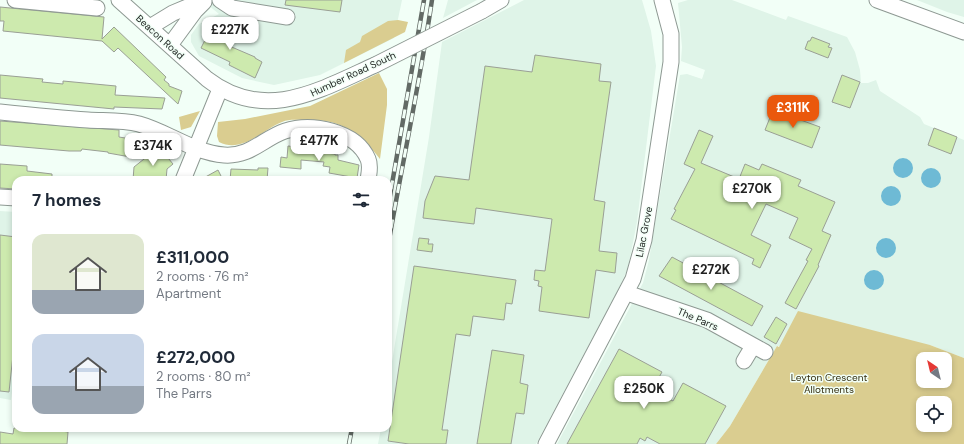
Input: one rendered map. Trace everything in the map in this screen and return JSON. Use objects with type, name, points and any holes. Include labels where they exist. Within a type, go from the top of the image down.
[{"type":"street","points":[[15,0],[91,5]]},
{"type":"street","name":"Beacon Road","points":[[119,0],[220,89]]},
{"type":"street","points":[[150,27],[173,13],[205,0]]},
{"type":"street","points":[[170,45],[205,0]]},
{"type":"street","points":[[220,0],[232,8],[287,17]]},
{"type":"street","name":"Humber Road South","points":[[220,89],[239,97],[257,101],[297,99],[375,65],[501,0]]},
{"type":"street","name":"Lilac Grove","points":[[546,444],[627,293],[644,240],[671,62],[671,34],[662,0]]},
{"type":"street","points":[[877,0],[964,32]]},
{"type":"street","points":[[185,176],[220,89]]},
{"type":"street","points":[[0,112],[140,124],[211,154],[226,156],[243,154],[286,131],[304,128],[335,132],[344,135],[356,144],[364,153],[370,168],[369,176]]},
{"type":"street","points":[[0,197],[12,198]]},
{"type":"street","name":"The Parrs","points":[[627,293],[707,320],[759,349],[744,361]]},
{"type":"shaded area","points":[[202,0],[402,0],[394,38],[320,75],[274,85],[242,78],[199,56],[191,42],[191,35],[199,24],[219,14]]},
{"type":"shaded area","points":[[448,0],[477,0],[443,18]]},
{"type":"shaded area","points":[[524,0],[642,0],[651,31],[656,66],[637,222],[628,268],[620,286],[536,444],[378,444],[380,432],[392,432],[392,362],[429,137],[442,42]]},
{"type":"shaded area","points":[[688,0],[732,0],[786,20],[788,16],[847,37],[855,52],[860,70],[861,83],[868,83],[876,80],[880,91],[920,117],[924,124],[964,140],[964,358],[952,353],[952,352],[930,345],[777,346],[730,426],[716,444],[557,444],[643,283],[649,260],[680,75],[687,74],[702,79],[705,70],[681,61],[682,47],[678,3]]},
{"type":"shaded area","points":[[917,0],[964,0],[964,17],[947,12]]},
{"type":"shaded area","points":[[0,211],[12,212],[12,392],[11,400],[0,398]]},
{"type":"green space","points":[[398,20],[408,22],[405,32],[344,63],[346,50],[360,42],[362,36],[388,21]]},
{"type":"green space","points":[[379,73],[387,89],[387,105],[380,159],[356,134],[338,124],[328,121],[285,121],[244,143],[227,145],[219,142],[217,136],[218,122],[245,119],[310,106]]},
{"type":"green space","points":[[200,111],[191,127],[181,130],[179,117]]},
{"type":"green space","name":"Leyton Crescent Allotments","points":[[798,311],[930,345],[948,352],[916,352],[916,388],[952,388],[952,353],[964,358],[964,444],[716,444],[730,426],[777,346],[779,347]]},
{"type":"water","points":[[899,158],[907,158],[913,164],[913,172],[907,178],[899,178],[893,172],[893,164]]},
{"type":"water","points":[[927,168],[935,168],[941,174],[941,182],[935,188],[927,188],[921,182],[921,174]]},
{"type":"water","points":[[887,186],[895,186],[901,192],[901,200],[895,206],[887,206],[881,200],[881,192]]},
{"type":"water","points":[[882,238],[890,238],[896,244],[896,252],[890,258],[882,258],[876,252],[876,244]]},
{"type":"water","points":[[870,270],[878,270],[884,276],[884,284],[878,290],[870,290],[864,284],[864,276]]},
{"type":"building","points":[[286,0],[342,0],[340,12],[285,5]]},
{"type":"building","points":[[0,7],[104,17],[102,39],[114,27],[166,77],[164,80],[169,84],[169,86],[182,91],[178,104],[118,48],[114,52],[102,41],[3,31],[4,21],[0,21]]},
{"type":"building","points":[[214,22],[232,31],[227,45],[255,57],[262,62],[255,78],[229,65],[230,62],[201,48]]},
{"type":"building","points":[[812,37],[830,44],[828,47],[832,48],[828,58],[805,49],[808,41],[810,41]]},
{"type":"building","points":[[535,55],[601,64],[599,81],[611,82],[594,200],[605,202],[599,251],[617,253],[615,273],[596,270],[589,318],[539,311],[542,287],[538,286],[539,281],[534,280],[535,270],[545,271],[552,219],[476,208],[474,224],[423,218],[425,201],[435,176],[469,180],[485,66],[532,72]]},
{"type":"building","points":[[0,75],[43,79],[42,82],[63,84],[63,81],[116,86],[115,95],[165,98],[162,109],[114,107],[114,109],[0,98]]},
{"type":"building","points":[[842,75],[860,82],[850,108],[832,102]]},
{"type":"building","points":[[773,110],[820,127],[812,148],[765,130]]},
{"type":"building","points":[[0,121],[119,130],[119,137],[137,140],[136,158],[108,152],[82,149],[81,151],[69,151],[0,145]]},
{"type":"building","points":[[934,128],[957,137],[951,154],[928,145]]},
{"type":"building","points":[[699,130],[713,136],[701,163],[739,179],[745,164],[759,170],[762,164],[801,180],[798,186],[835,202],[822,231],[831,235],[818,265],[819,266],[796,309],[785,303],[808,261],[806,260],[812,249],[789,238],[798,218],[766,204],[751,235],[771,245],[760,268],[752,264],[754,259],[671,219],[676,210],[674,209],[695,169],[684,164]]},
{"type":"building","points":[[288,146],[298,147],[298,150],[335,154],[338,155],[338,160],[359,165],[357,176],[346,176],[329,173],[330,167],[323,166],[324,162],[301,160],[301,169],[280,167],[281,157],[287,158]]},
{"type":"building","points":[[159,147],[173,164],[167,169],[166,176],[133,176],[134,167]]},
{"type":"building","points":[[0,164],[27,166],[27,171],[52,174],[52,176],[12,176],[12,189],[0,188]]},
{"type":"building","points":[[258,168],[268,168],[267,176],[230,176],[231,169],[258,170]]},
{"type":"building","points":[[218,170],[221,176],[207,176]]},
{"type":"building","points":[[0,235],[12,236],[12,364],[9,392],[0,391]]},
{"type":"building","points":[[419,238],[429,239],[428,244],[433,244],[432,252],[417,250]]},
{"type":"building","points":[[672,257],[763,306],[752,326],[659,276]]},
{"type":"building","points":[[414,266],[516,280],[512,304],[506,303],[504,320],[473,316],[470,336],[456,334],[442,430],[448,430],[446,444],[409,444],[388,441],[389,432],[392,432],[392,414]]},
{"type":"building","points":[[776,317],[787,324],[776,344],[764,337]]},
{"type":"building","points":[[619,349],[662,372],[652,390],[673,401],[683,383],[726,406],[705,444],[660,444],[647,437],[645,441],[640,438],[637,444],[567,444]]},
{"type":"building","points":[[492,350],[524,355],[520,383],[528,385],[524,414],[516,413],[511,444],[477,444]]},
{"type":"building","points":[[0,432],[13,434],[13,432],[68,432],[67,444],[0,444]]},
{"type":"railway","points":[[392,184],[424,0]]},
{"type":"railway","points":[[392,224],[432,0]]},
{"type":"railway","points":[[349,444],[351,432]]}]
